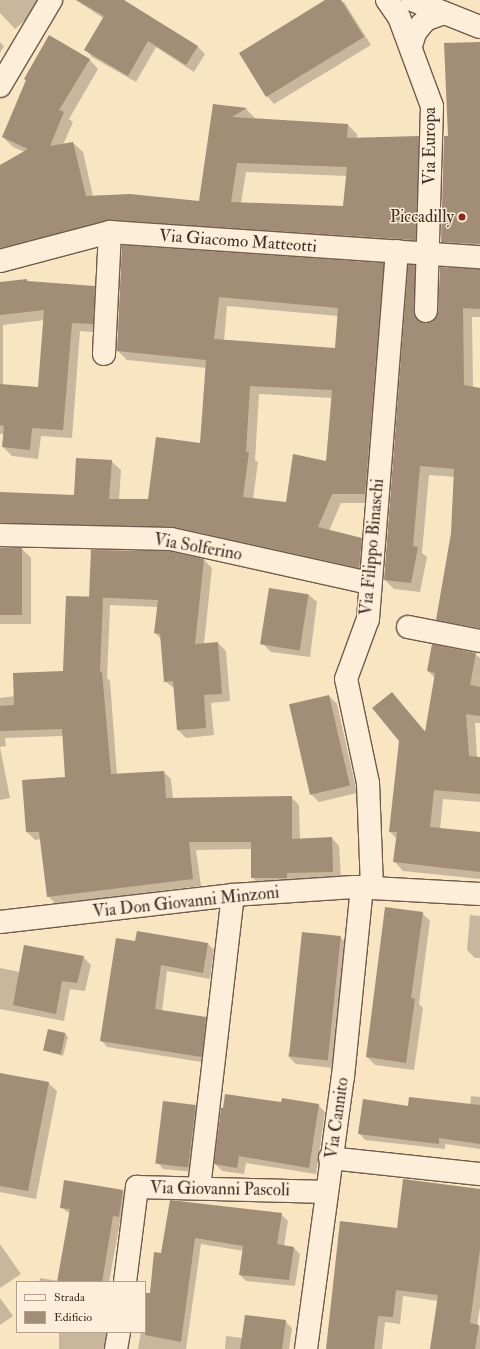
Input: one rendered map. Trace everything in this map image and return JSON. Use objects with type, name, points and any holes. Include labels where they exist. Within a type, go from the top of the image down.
[{"type":"street","points":[[0,86],[51,0]]},
{"type":"street","name":"Via Europa","points":[[387,0],[399,17],[432,106],[429,252],[426,311]]},
{"type":"street","points":[[412,0],[480,28]]},
{"type":"street","points":[[411,46],[415,33],[421,24],[431,17],[444,13]]},
{"type":"street","points":[[104,354],[110,232]]},
{"type":"street","name":"Via Giacomo Matteotti","points":[[0,261],[110,232],[429,252],[480,257]]},
{"type":"street","name":"Via Filippo Binaschi","points":[[367,887],[368,783],[346,679],[368,619],[369,583],[397,250]]},
{"type":"street","name":"Via Solferino","points":[[0,535],[172,539],[369,583]]},
{"type":"street","points":[[408,627],[480,641]]},
{"type":"street","name":"Via Don Giovanni Minzoni","points":[[0,922],[233,895],[367,887],[480,894]]},
{"type":"street","name":"Via Cannito","points":[[306,1349],[328,1192],[330,1158],[343,1077],[367,887]]},
{"type":"street","points":[[200,1188],[233,895]]},
{"type":"street","points":[[330,1158],[480,1174]]},
{"type":"street","name":"Via Giovanni Pascoli","points":[[125,1281],[137,1187],[328,1192]]},
{"type":"street","points":[[116,1349],[119,1333]]},
{"type":"building","points":[[76,0],[124,0],[198,46],[186,65],[148,41],[128,76],[84,50],[104,16]]},
{"type":"building","points":[[325,0],[341,0],[364,37],[266,97],[239,53]]},
{"type":"building","points":[[49,35],[90,59],[59,110],[64,112],[50,146],[73,142],[86,196],[130,194],[199,201],[213,104],[247,108],[232,117],[348,124],[347,138],[419,136],[416,240],[111,220],[0,248],[0,165],[28,149],[2,137],[26,80],[24,79]],"holes":[[[237,163],[347,167],[343,206],[231,202]]]},
{"type":"building","points":[[480,42],[480,244],[441,242],[444,136],[448,136],[444,43]]},
{"type":"building","points":[[122,245],[384,263],[365,494],[332,494],[318,527],[362,538],[359,568],[174,527],[0,523],[0,492],[74,495],[76,458],[112,460],[109,499],[148,499],[156,437],[200,443],[206,360],[117,351]],"holes":[[[219,297],[338,308],[335,348],[214,339]],[[250,386],[332,390],[326,461],[293,454],[286,502],[243,497],[249,452],[246,452]]]},
{"type":"building","points":[[408,265],[415,265],[415,317],[425,323],[432,322],[438,312],[440,267],[480,269],[480,309],[463,308],[464,385],[480,388],[480,628],[436,620],[451,533],[454,469],[420,466],[413,546],[418,547],[411,583],[384,580]]},
{"type":"building","points":[[27,279],[27,281],[95,286],[93,324],[72,323],[63,430],[32,428],[30,450],[2,447],[4,426],[0,425],[0,384],[38,387],[44,310],[0,315],[0,282]]},
{"type":"building","points":[[0,548],[22,548],[22,615],[0,615]]},
{"type":"building","points":[[91,550],[169,551],[204,559],[195,644],[218,642],[222,694],[204,695],[206,728],[177,730],[173,681],[164,682],[160,634],[154,633],[158,600],[89,597]]},
{"type":"building","points":[[269,588],[309,594],[300,651],[260,644]]},
{"type":"building","points":[[66,596],[103,597],[100,672],[102,672],[111,774],[164,771],[166,798],[292,796],[292,839],[332,837],[333,872],[287,873],[287,878],[251,878],[251,842],[189,842],[193,879],[47,897],[39,832],[26,832],[22,780],[65,777],[62,729],[0,731],[0,706],[14,705],[13,673],[63,671]]},
{"type":"building","points":[[432,644],[476,653],[470,685],[480,687],[480,716],[466,714],[469,756],[480,757],[480,794],[434,790],[430,827],[480,832],[480,872],[393,862],[397,832],[389,832],[399,741],[372,708],[392,692],[425,732],[435,673],[427,671]]},
{"type":"building","points":[[329,695],[350,786],[310,795],[289,704]]},
{"type":"building","points":[[385,907],[423,912],[411,998],[415,999],[406,1063],[366,1057]]},
{"type":"building","points":[[137,931],[208,943],[203,973],[161,965],[155,1009],[206,1017],[202,1057],[100,1041],[116,938],[135,941]]},
{"type":"building","points":[[302,932],[341,936],[328,1060],[289,1056]]},
{"type":"building","points":[[24,945],[84,956],[77,983],[62,981],[56,1014],[13,1005]]},
{"type":"building","points":[[48,1029],[66,1033],[61,1054],[43,1050]]},
{"type":"building","points":[[0,1073],[49,1082],[28,1191],[0,1186]]},
{"type":"building","points":[[225,1094],[281,1102],[282,1098],[319,1104],[309,1168],[239,1156],[237,1168],[214,1164],[221,1108],[223,1108]]},
{"type":"building","points":[[409,1097],[480,1105],[480,1144],[439,1138],[439,1144],[358,1134],[363,1099],[408,1106]]},
{"type":"building","points":[[163,1101],[196,1105],[188,1168],[155,1164]]},
{"type":"building","points":[[403,1179],[480,1189],[480,1249],[470,1323],[479,1325],[475,1349],[430,1349],[438,1295],[396,1290],[393,1317],[378,1316],[374,1349],[326,1349],[340,1221],[397,1228]]},
{"type":"building","points":[[64,1180],[123,1190],[119,1217],[113,1216],[102,1281],[57,1281],[70,1209],[60,1208]]},
{"type":"building","points":[[170,1200],[282,1213],[277,1244],[294,1247],[289,1280],[239,1275],[243,1246],[195,1238],[181,1342],[145,1335],[146,1293],[150,1293],[154,1252],[161,1253]]},
{"type":"building","points":[[245,1315],[286,1320],[282,1349],[240,1349]]},
{"type":"place","name":"Piccadilly","points":[[462,217]]}]
